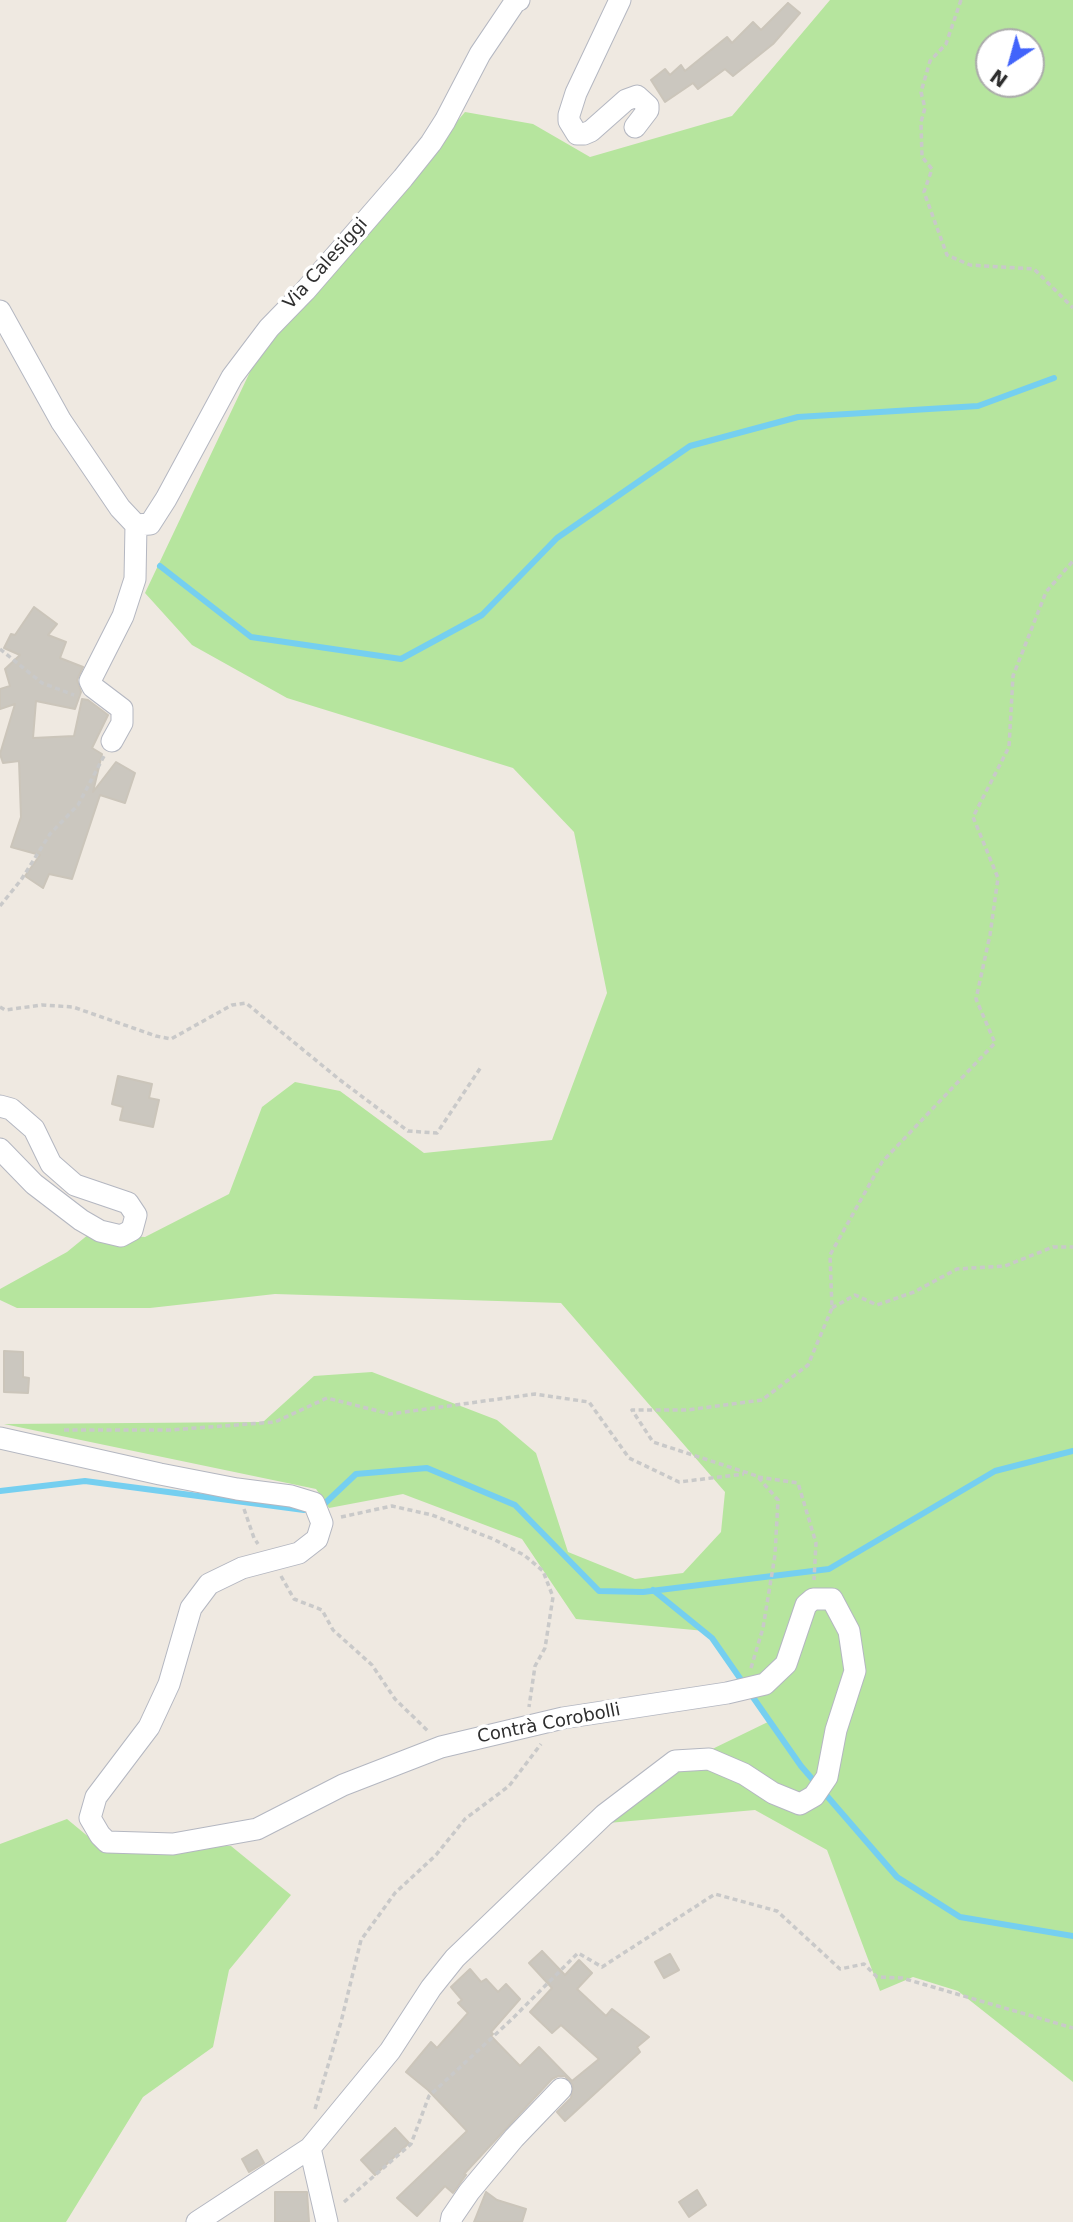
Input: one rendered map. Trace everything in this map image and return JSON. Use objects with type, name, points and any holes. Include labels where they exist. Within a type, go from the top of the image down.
[{"type":"street","points":[[620,0],[576,93],[569,121],[577,134],[584,134],[626,100],[638,96],[648,110],[635,127]]},
{"type":"street","name":"Via Calesiggi","points":[[136,525],[150,524],[232,377],[263,336],[431,143],[480,54],[516,1]]},
{"type":"street","points":[[0,311],[61,421],[120,508],[136,525],[135,579],[124,616],[90,681],[93,687],[122,709],[122,723],[112,741]]},
{"type":"street","points":[[0,1106],[11,1109],[34,1129],[51,1164],[75,1185],[128,1203],[136,1215],[132,1230],[121,1236],[100,1231],[81,1220],[34,1184],[0,1149]]},
{"type":"street","points":[[0,1438],[237,1489],[291,1496],[319,1516]]},
{"type":"street","name":"Contrà Corobolli","points":[[319,1516],[317,1539],[299,1553],[242,1568],[209,1584],[191,1608],[169,1684],[149,1727],[96,1797],[90,1818],[107,1842],[173,1844],[257,1829],[342,1785],[441,1747],[563,1718],[727,1693],[765,1684],[786,1664],[806,1605],[813,1599]]},
{"type":"street","points":[[197,2222],[310,2148],[390,2051],[431,1988],[455,1958],[604,1815],[675,1761],[709,1759],[744,1774],[773,1793],[800,1804],[814,1796],[827,1777],[836,1730],[855,1671],[849,1631],[832,1600],[813,1599]]},
{"type":"street","points":[[451,2222],[469,2192],[561,2089]]},
{"type":"street","points":[[310,2148],[326,2220]]},
{"type":"path","points":[[961,0],[946,44],[930,61],[921,92],[925,108],[921,122],[922,157],[932,169],[924,192],[947,255],[970,265],[1034,269],[1073,308]]},
{"type":"path","points":[[740,1674],[752,1667],[763,1628],[775,1555],[778,1500],[757,1476],[653,1442],[632,1410],[687,1409],[762,1400],[808,1365],[832,1308],[830,1255],[882,1161],[995,1043],[976,999],[990,934],[998,878],[973,817],[1009,747],[1013,676],[1046,592],[1073,561]]},
{"type":"path","points":[[0,649],[42,684],[89,700],[101,692]]},
{"type":"path","points":[[0,906],[21,880],[50,834],[78,805],[112,741]]},
{"type":"path","points":[[0,1007],[5,1010],[42,1005],[73,1007],[171,1039],[232,1005],[246,1003],[340,1080],[408,1131],[437,1133],[481,1067]]},
{"type":"path","points":[[832,1308],[855,1295],[877,1305],[914,1292],[957,1269],[1005,1266],[1053,1247],[1073,1247]]},
{"type":"path","points":[[45,1448],[43,1430],[170,1430],[275,1422],[327,1398],[390,1414],[535,1394],[589,1402],[629,1458],[680,1482],[742,1474],[798,1483],[816,1543],[813,1599]]},
{"type":"path","points":[[237,1489],[254,1538],[271,1560],[294,1599],[322,1610],[333,1630],[372,1665],[395,1699],[441,1747]]},
{"type":"path","points":[[319,1516],[392,1506],[432,1514],[493,1539],[524,1555],[543,1571],[553,1597],[545,1648],[535,1666],[530,1689],[529,1709],[533,1724]]},
{"type":"path","points":[[314,2115],[361,1940],[395,1892],[436,1855],[466,1819],[509,1786],[563,1718]]},
{"type":"path","points":[[326,2220],[411,2144],[429,2096],[578,1953],[601,1967],[715,1894],[777,1911],[840,1969],[864,1964],[877,1978],[902,1978],[1073,2028]]},
{"type":"green space","points":[[830,0],[1073,0],[1073,2082],[958,1991],[913,1977],[880,1991],[827,1850],[755,1810],[608,1823],[669,1770],[772,1720],[705,1631],[576,1619],[522,1539],[403,1494],[329,1508],[316,1489],[4,1424],[263,1422],[314,1376],[372,1372],[497,1420],[536,1453],[568,1552],[635,1579],[683,1573],[721,1532],[725,1492],[561,1303],[275,1294],[150,1308],[17,1308],[0,1300],[0,1289],[67,1252],[89,1234],[145,1237],[229,1194],[262,1107],[295,1082],[340,1091],[424,1153],[552,1140],[607,993],[574,832],[513,768],[287,698],[192,645],[145,593],[258,355],[465,112],[533,124],[590,157],[732,116]]},
{"type":"green space","points":[[67,1819],[102,1848],[231,1846],[291,1895],[229,1970],[213,2047],[143,2097],[66,2222],[0,2222],[0,1844]]},
{"type":"building","points":[[788,3],[800,13],[773,44],[733,76],[725,69],[698,89],[693,83],[665,102],[651,80],[665,69],[670,75],[681,65],[685,71],[727,37],[732,43],[753,22],[761,30]]},
{"type":"building","points":[[34,607],[57,624],[48,635],[66,642],[60,658],[83,667],[77,680],[81,692],[75,709],[36,701],[33,738],[74,736],[82,699],[88,700],[108,715],[92,748],[102,754],[93,792],[116,762],[135,773],[125,803],[100,795],[72,879],[49,874],[43,888],[25,876],[40,855],[11,847],[21,817],[19,761],[3,763],[0,754],[15,704],[0,709],[0,689],[10,686],[5,669],[20,655],[4,648],[11,634],[15,635]]},
{"type":"building","points":[[118,1076],[152,1084],[149,1098],[159,1100],[153,1127],[120,1120],[123,1107],[112,1104]]},
{"type":"building","points":[[4,1351],[23,1352],[23,1377],[29,1378],[28,1393],[4,1392]]},
{"type":"building","points":[[542,1951],[565,1975],[579,1960],[592,1973],[577,1989],[606,2016],[612,2009],[649,2037],[637,2047],[640,2052],[565,2121],[557,2112],[571,2098],[573,2085],[565,2076],[552,2079],[464,2174],[466,2175],[453,2193],[445,2186],[417,2216],[397,2198],[467,2131],[428,2090],[406,2072],[431,2042],[437,2048],[468,2013],[458,2003],[462,2000],[451,1987],[470,1969],[481,1982],[486,1979],[498,1992],[506,1984],[520,1999],[491,2032],[491,2036],[520,2066],[539,2047],[572,2081],[599,2059],[561,2025],[552,2033],[530,2012],[552,1988],[529,1963]]},
{"type":"building","points":[[670,1954],[679,1970],[664,1978],[655,1962]]},
{"type":"building","points":[[395,2128],[409,2143],[375,2175],[361,2160]]},
{"type":"building","points":[[257,2150],[264,2163],[249,2172],[242,2159]]},
{"type":"building","points":[[697,2190],[706,2205],[689,2217],[679,2202]]},
{"type":"building","points":[[275,2192],[307,2192],[309,2222],[275,2222]]},
{"type":"building","points":[[486,2192],[497,2200],[526,2209],[522,2222],[474,2222]]},
{"type":"waterway","points":[[160,566],[251,637],[401,659],[482,615],[557,538],[690,446],[798,417],[978,406],[1054,378]]},
{"type":"waterway","points":[[320,1508],[356,1474],[427,1468],[515,1505],[599,1591],[643,1592],[829,1569],[995,1471],[1073,1451]]},
{"type":"waterway","points":[[0,1491],[85,1481],[304,1510]]},
{"type":"waterway","points":[[653,1590],[712,1638],[744,1684]]},
{"type":"waterway","points":[[750,1693],[801,1766],[897,1877],[960,1917],[1073,1936]]}]
